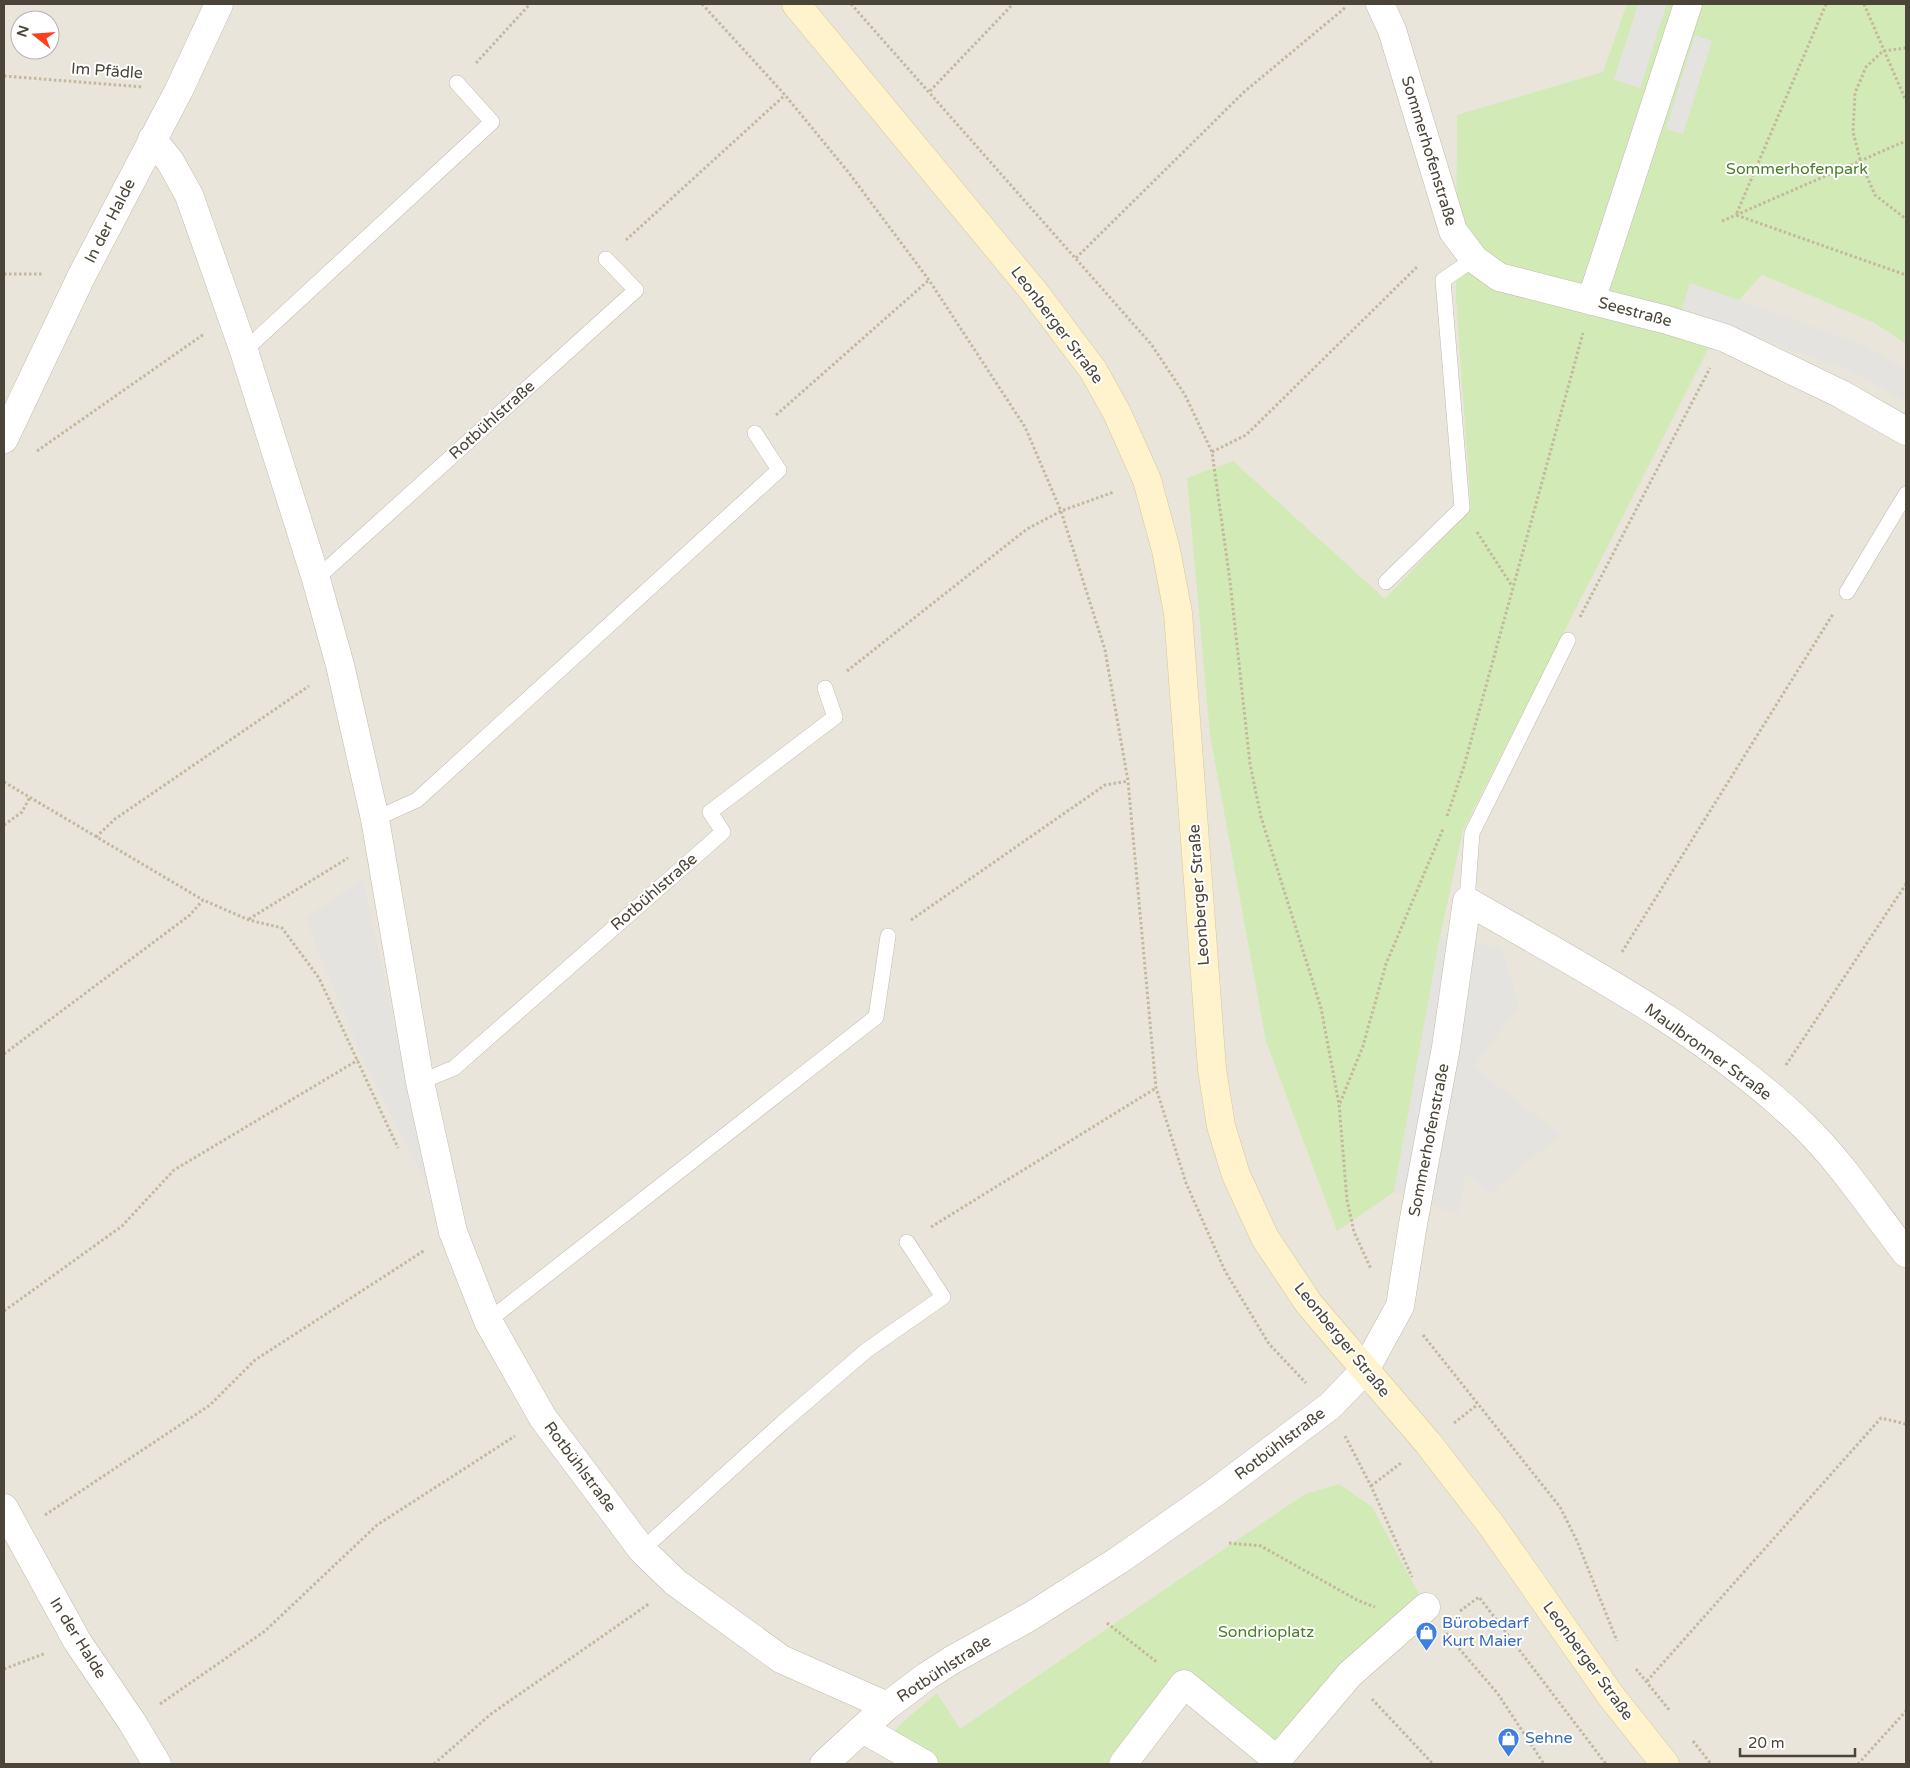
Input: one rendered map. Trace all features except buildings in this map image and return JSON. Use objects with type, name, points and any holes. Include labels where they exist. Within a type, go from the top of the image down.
[{"type":"main road","name":"Leonberger Straße","points":[[796,4],[1035,292],[1093,370],[1117,412],[1147,480],[1166,550],[1178,614],[1212,1068],[1221,1126],[1236,1175],[1265,1238],[1309,1304],[1428,1443],[1492,1526],[1611,1696],[1665,1764]]},
{"type":"street","name":"In der Halde","points":[[4,439],[82,275],[179,90],[219,4]]},
{"type":"street","name":"Sommerhofenstraße","points":[[1380,4],[1392,30],[1453,232],[1474,260],[1499,277],[1591,301]]},
{"type":"street","name":"Seestraße","points":[[1688,4],[1591,301],[1667,320],[1725,338],[1841,394],[1906,432]]},
{"type":"street","name":"Rotbühlstraße","points":[[152,140],[170,161],[189,195],[244,351],[316,579],[340,665],[377,829],[420,1082],[453,1232],[488,1321],[543,1418],[642,1550],[675,1582],[781,1658],[887,1706],[952,1660],[1031,1616],[1091,1579],[1213,1494],[1330,1406],[1365,1370]]},
{"type":"street","name":"Sommerhofenstraße","points":[[1365,1370],[1400,1306],[1413,1224],[1446,1047],[1467,900]]},
{"type":"street","name":"Maulbronner Straße","points":[[1467,900],[1605,981],[1678,1027],[1768,1092],[1806,1128],[1906,1253]]},
{"type":"street","name":"In der Halde","points":[[4,1508],[78,1641],[132,1722],[157,1764]]},
{"type":"street","points":[[1123,1764],[1184,1684],[1277,1760],[1350,1674],[1417,1614]]},
{"type":"street","points":[[824,1764],[887,1706]]},
{"type":"street","points":[[863,1729],[924,1764]]},
{"type":"lane","points":[[244,351],[492,122],[457,83]]},
{"type":"lane","name":"Rotbühlstraße","points":[[316,579],[636,290],[606,259]]},
{"type":"lane","points":[[1386,582],[1462,508],[1443,280],[1474,260]]},
{"type":"lane","points":[[377,829],[417,800],[779,470],[755,434]]},
{"type":"lane","points":[[1847,592],[1906,494]]},
{"type":"lane","points":[[1467,900],[1472,833],[1568,640]]},
{"type":"lane","name":"Rotbühlstraße","points":[[420,1082],[454,1068],[723,832],[710,812],[835,717],[825,688]]},
{"type":"lane","points":[[488,1321],[876,1018],[888,936]]},
{"type":"lane","points":[[642,1550],[782,1423],[867,1350],[943,1297],[907,1242]]},
{"type":"path","points":[[457,83],[530,4]]},
{"type":"path","points":[[702,4],[785,95],[849,173],[929,280],[1025,427],[1061,511],[1105,650],[1128,781],[1156,1088],[1186,1183],[1225,1271],[1269,1344],[1330,1406]]},
{"type":"path","points":[[851,4],[930,91],[1150,344],[1185,394],[1212,452],[1230,581],[1250,764],[1261,817],[1321,1008],[1339,1104],[1347,1200],[1354,1232],[1368,1264],[1560,1508],[1578,1540],[1618,1646]]},
{"type":"path","points":[[930,91],[1013,4]]},
{"type":"path","points":[[1076,258],[1244,92],[1351,4]]},
{"type":"path","points":[[1736,215],[1826,4]]},
{"type":"path","points":[[1864,4],[1906,101]]},
{"type":"path","points":[[1906,48],[1883,51],[1866,67],[1855,93],[1853,132],[1861,163],[1875,195],[1906,219]]},
{"type":"path","name":"Im Pfädle","points":[[4,76],[179,90]]},
{"type":"path","points":[[606,259],[785,95]]},
{"type":"path","points":[[1722,221],[1861,163],[1906,141]]},
{"type":"path","points":[[1736,215],[1906,275]]},
{"type":"path","points":[[1212,452],[1246,435],[1453,232]]},
{"type":"path","points":[[755,434],[929,280]]},
{"type":"path","points":[[1446,818],[1464,766],[1591,301]]},
{"type":"path","points":[[30,456],[186,345],[232,317]]},
{"type":"path","points":[[1568,640],[1725,338]]},
{"type":"path","points":[[825,688],[1027,530],[1061,511],[1147,480]]},
{"type":"path","points":[[1462,508],[1512,586]]},
{"type":"path","points":[[1605,981],[1635,928],[1847,592]]},
{"type":"path","points":[[96,837],[116,818],[340,665]]},
{"type":"path","points":[[888,936],[1105,784],[1128,781]]},
{"type":"path","points":[[4,782],[203,900],[249,920],[282,928],[320,978],[399,1150]]},
{"type":"path","points":[[4,825],[22,812],[30,797]]},
{"type":"path","points":[[1339,1104],[1363,1046],[1386,964],[1443,827]]},
{"type":"path","points":[[249,920],[377,829]]},
{"type":"path","points":[[1768,1092],[1906,884]]},
{"type":"path","points":[[4,1054],[190,915],[203,900]]},
{"type":"path","points":[[4,1311],[122,1226],[174,1170],[358,1060]]},
{"type":"path","points":[[907,1242],[1156,1088]]},
{"type":"path","points":[[18,1533],[210,1405],[255,1360],[453,1232]]},
{"type":"path","points":[[132,1722],[265,1631],[377,1525],[543,1418]]},
{"type":"path","points":[[1646,1681],[1881,1418],[1906,1424]]},
{"type":"path","points":[[1229,1543],[1261,1546],[1356,1600],[1417,1614]]},
{"type":"path","points":[[434,1764],[491,1714],[643,1609],[675,1582]]},
{"type":"path","points":[[1455,1614],[1479,1597],[1606,1764]]},
{"type":"path","points":[[1107,1623],[1184,1684]]},
{"type":"path","points":[[4,1669],[78,1641]]},
{"type":"path","points":[[1635,1667],[1676,1719]]},
{"type":"path","points":[[1350,1674],[1433,1764]]},
{"type":"path","points":[[1858,1764],[1906,1711]]},
{"type":"path","points":[[1688,1734],[1711,1764]]},
{"type":"shaded area","points":[[4,4],[1736,4],[1725,316],[1762,275],[1874,323],[1906,344],[1906,1764],[4,1764]]},
{"type":"shaded area","points":[[1638,4],[1667,4],[1640,88],[1614,80]]},
{"type":"shaded area","points":[[1695,35],[1712,41],[1683,134],[1666,129]]},
{"type":"shaded area","points":[[1690,283],[1864,345],[1906,370],[1906,402],[1849,371],[1682,309]]},
{"type":"shaded area","points":[[363,879],[431,1194],[362,1058],[305,918]]},
{"type":"shaded area","points":[[1440,937],[1502,948],[1519,1007],[1474,1067],[1561,1135],[1490,1193],[1466,1174],[1458,1214],[1394,1192]]},
{"type":"green space","name":"Sommerhofenpark","points":[[1627,4],[1906,4],[1906,344],[1874,323],[1762,275],[1725,316],[1463,830],[1440,937],[1394,1192],[1337,1231],[1266,1041],[1210,735],[1187,478],[1233,461],[1385,599],[1471,508],[1456,298],[1457,115],[1603,72]]},
{"type":"green space","name":"Sondrioplatz","points":[[1339,1484],[1372,1507],[1426,1607],[1277,1760],[1184,1684],[1123,1764],[910,1764],[878,1748],[904,1721],[937,1693],[960,1729],[1305,1494]]},
{"type":"place","name":"Bürobedarf Kurt Maier","points":[[1426,1651]]},
{"type":"place","name":"Sehne","points":[[1509,1757]]}]
